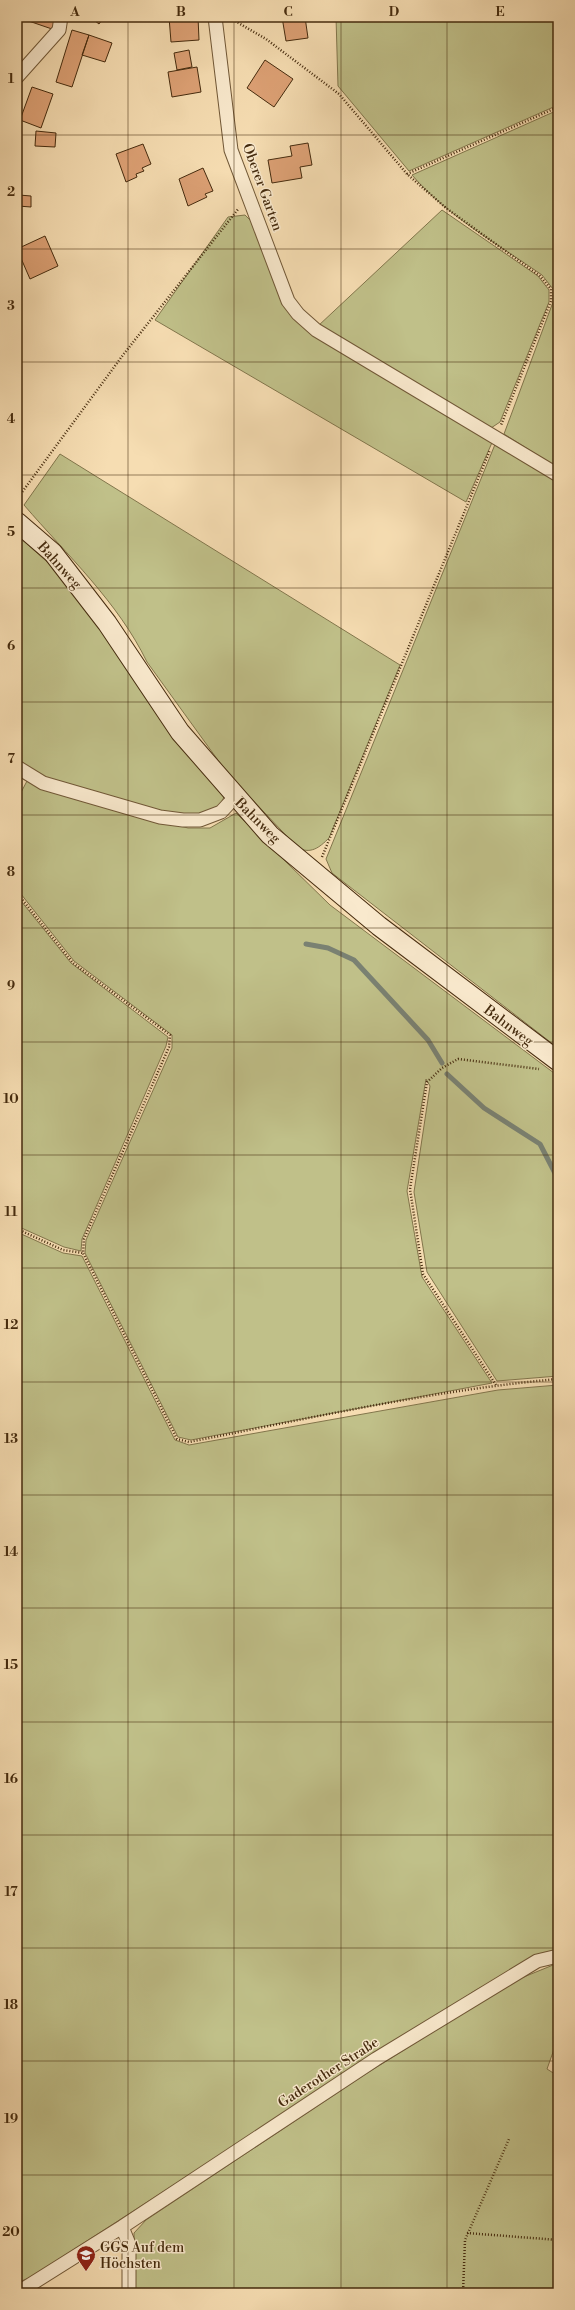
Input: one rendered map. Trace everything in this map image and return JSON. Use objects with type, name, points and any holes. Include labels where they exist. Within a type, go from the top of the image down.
[{"type":"main road","name":"Bahnweg","points":[[17,522],[53,553],[107,623],[180,732],[235,797],[270,835],[379,926],[551,1064]]},
{"type":"street","points":[[17,77],[59,30],[61,17]]},
{"type":"street","name":"Oberer Garten","points":[[216,17],[231,150],[288,301],[298,314],[316,330],[558,475]]},
{"type":"street","points":[[17,767],[44,783],[160,817],[183,820],[200,820],[221,812],[235,797]]},
{"type":"street","name":"Gaderother Straße","points":[[17,2293],[122,2227],[390,2051],[536,1960],[558,1956]]},
{"type":"street","points":[[122,2227],[128,2244],[129,2293]]},
{"type":"path","points":[[407,174],[558,107]]},
{"type":"path","points":[[17,499],[123,355],[249,197]]},
{"type":"path","points":[[17,893],[73,963],[170,1035],[169,1047],[84,1239],[83,1253],[177,1439],[189,1442],[327,1414],[496,1385],[558,1379]]},
{"type":"path","points":[[496,1385],[423,1274],[410,1190],[427,1082],[442,1068],[458,1059],[503,1064],[536,1070],[551,1064]]},
{"type":"path","points":[[17,1229],[63,1250],[83,1253]]},
{"type":"path","points":[[463,2293],[465,2240],[467,2233],[509,2139]]},
{"type":"path","points":[[467,2233],[558,2240]]},
{"type":"green space","points":[[336,17],[558,17],[558,105],[409,171],[338,86]]},
{"type":"green space","points":[[558,110],[558,468],[504,434],[553,302],[553,289],[542,275],[457,216],[426,190],[412,175]]},
{"type":"green space","points":[[442,210],[538,276],[549,290],[549,302],[500,422],[491,428],[318,326]]},
{"type":"green space","points":[[245,215],[254,224],[287,307],[494,438],[466,502],[155,320],[228,217]]},
{"type":"green space","points":[[496,442],[558,479],[558,1048],[332,873],[326,859]]},
{"type":"green space","points":[[60,454],[400,665],[329,838],[322,845],[311,850],[303,850],[298,848],[228,774],[147,662],[122,619],[107,599],[24,505]]},
{"type":"green space","points":[[17,535],[55,569],[81,602],[224,797],[218,809],[188,816],[160,812],[53,783],[34,773],[18,760]]},
{"type":"green space","points":[[27,781],[92,804],[188,828],[210,828],[236,813],[330,905],[558,1076],[558,1376],[497,1381],[427,1272],[414,1192],[430,1086],[426,1079],[407,1191],[422,1277],[492,1383],[191,1440],[178,1437],[85,1253],[86,1240],[172,1048],[172,1035],[74,961],[17,889],[17,800]]},
{"type":"green space","points":[[17,896],[71,963],[168,1037],[166,1046],[82,1239],[81,1251],[64,1247],[17,1226]]},
{"type":"green space","points":[[17,1232],[63,1253],[82,1256],[175,1440],[189,1445],[498,1390],[558,1385],[558,1949],[545,1953],[476,1990],[31,2277],[17,2283]]},
{"type":"green space","points":[[558,1963],[558,2038],[547,2069],[558,2076],[558,2229],[555,2233],[558,2234],[558,2293],[134,2293],[134,2233],[146,2220],[364,2075],[514,1981]]},
{"type":"building","points":[[17,17],[56,17],[52,29]]},
{"type":"building","points":[[90,17],[104,17],[99,24]]},
{"type":"building","points":[[169,17],[198,17],[199,40],[171,42]]},
{"type":"building","points":[[282,17],[305,17],[308,38],[286,41]]},
{"type":"building","points":[[72,30],[89,35],[72,87],[56,82]]},
{"type":"building","points":[[89,35],[112,43],[105,62],[82,55]]},
{"type":"building","points":[[189,50],[192,67],[177,70],[174,53]]},
{"type":"building","points":[[265,60],[293,79],[274,107],[247,88]]},
{"type":"building","points":[[197,67],[201,92],[172,97],[168,72]]},
{"type":"building","points":[[32,87],[53,94],[41,128],[20,120]]},
{"type":"building","points":[[36,131],[56,133],[55,147],[35,146]]},
{"type":"building","points":[[308,143],[312,165],[300,167],[302,178],[272,183],[268,160],[292,156],[290,146]]},
{"type":"building","points":[[143,144],[151,164],[142,168],[144,171],[136,174],[137,177],[126,182],[116,154]]},
{"type":"building","points":[[203,168],[213,191],[205,194],[207,197],[188,206],[179,179]]},
{"type":"building","points":[[19,195],[31,196],[31,207],[18,206]]},
{"type":"building","points":[[45,236],[58,266],[30,279],[17,249]]},
{"type":"waterway","points":[[306,944],[328,948],[354,960],[428,1040],[442,1063]]},
{"type":"waterway","points":[[447,1074],[484,1108],[540,1144],[558,1179]]},
{"type":"place","name":"GGS Auf dem Höchsten","points":[[86,2272]]}]
